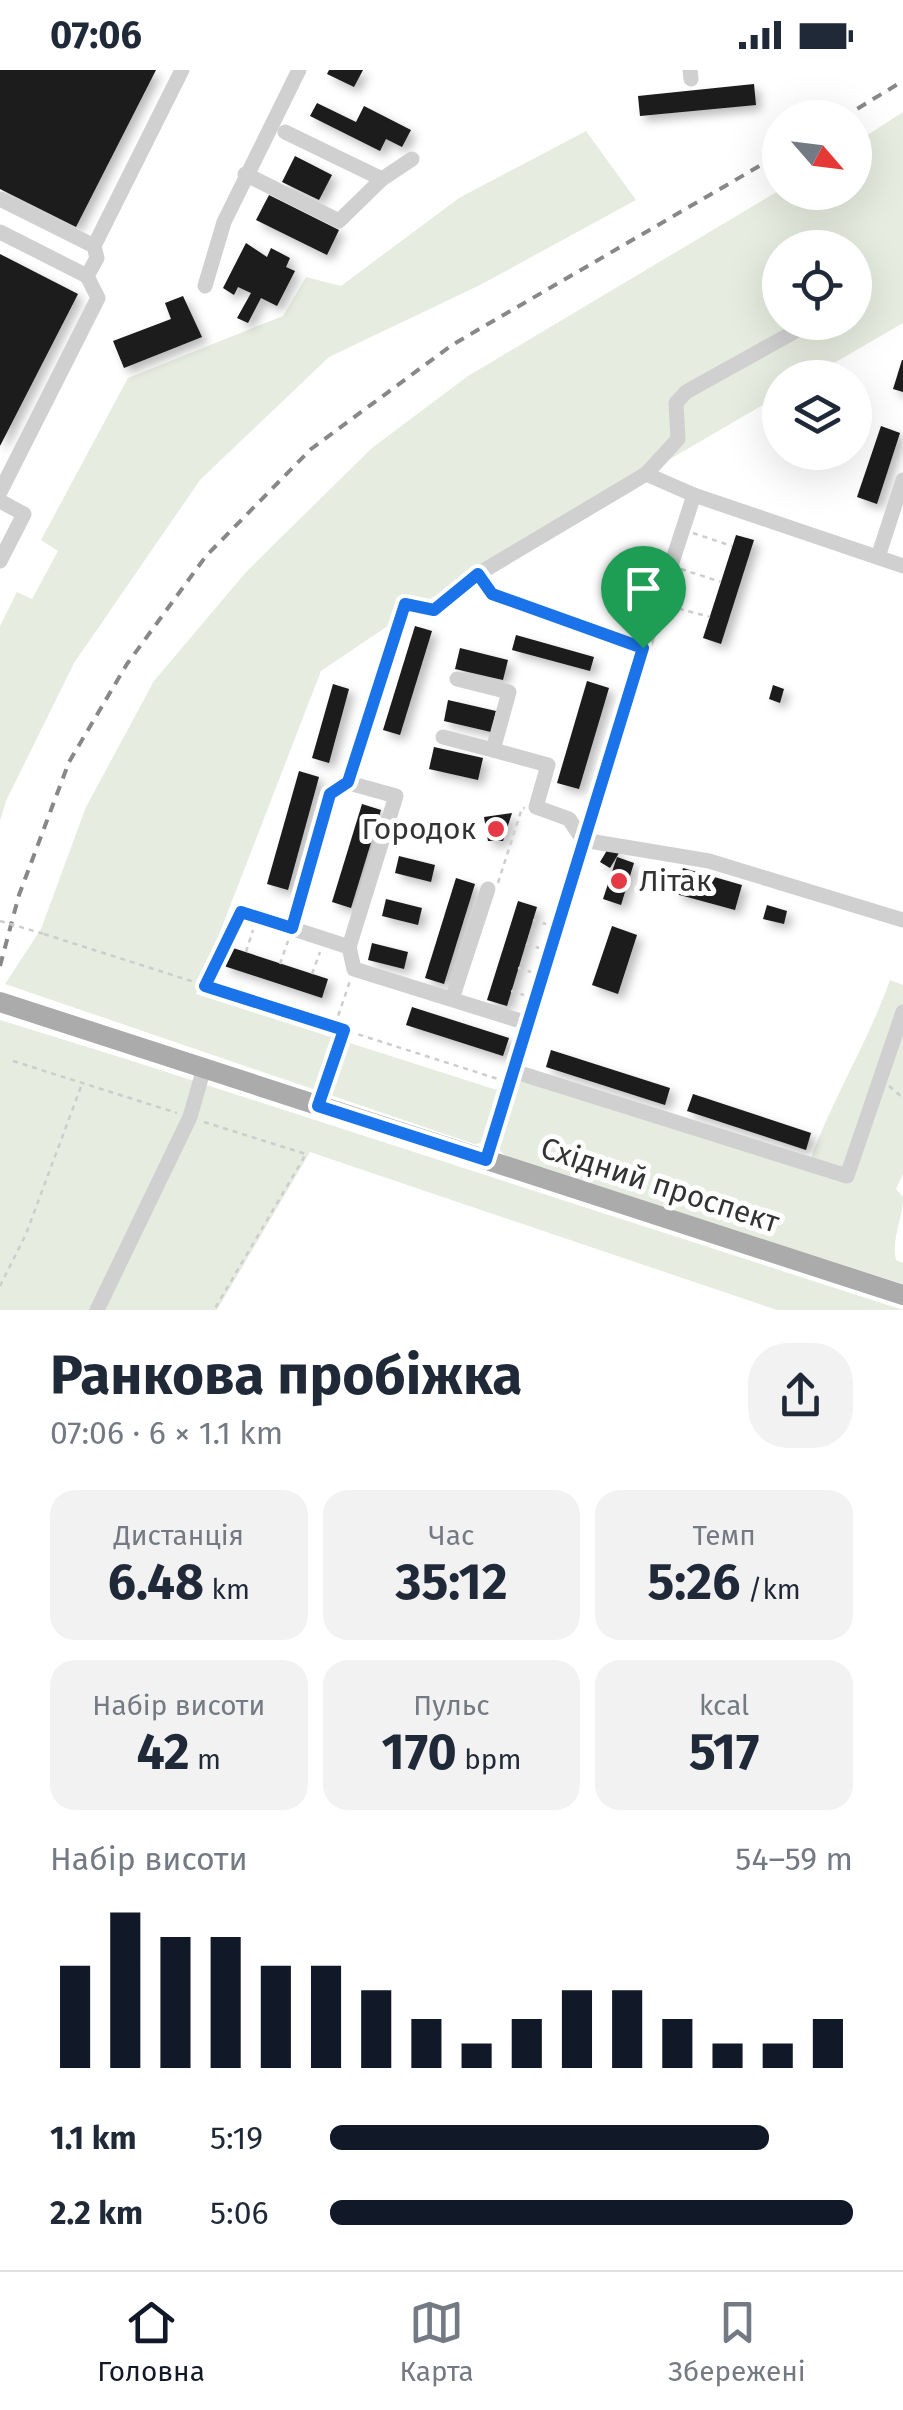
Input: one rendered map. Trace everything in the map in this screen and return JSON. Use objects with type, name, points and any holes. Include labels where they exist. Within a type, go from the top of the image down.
[{"type":"main road","name":"Східний проспект","points":[[0,1002],[903,1296]]},
{"type":"street","points":[[87,276],[96,258],[94,246],[182,70]]},
{"type":"street","points":[[205,286],[224,222],[299,70]]},
{"type":"street","points":[[285,132],[382,180]]},
{"type":"street","points":[[246,174],[339,221],[382,180],[412,159]]},
{"type":"street","points":[[0,199],[94,246]]},
{"type":"street","points":[[0,232],[87,276],[98,298],[0,492]]},
{"type":"street","points":[[292,928],[330,794],[348,782],[405,604],[434,610],[478,574],[646,474],[678,439],[676,404],[686,392],[780,340]]},
{"type":"street","points":[[646,474],[694,495],[903,566]]},
{"type":"street","points":[[878,557],[903,480]]},
{"type":"street","points":[[486,1160],[582,840],[694,495]]},
{"type":"street","points":[[0,500],[24,514],[0,561]]},
{"type":"street","points":[[478,574],[492,594],[643,648]]},
{"type":"street","points":[[457,679],[509,692],[494,750]]},
{"type":"street","points":[[443,738],[548,765],[536,808],[569,818],[582,840]]},
{"type":"street","points":[[348,782],[396,796],[348,947],[354,969],[527,1022]]},
{"type":"street","points":[[582,840],[709,861],[903,920]]},
{"type":"street","points":[[452,999],[488,889]]},
{"type":"street","points":[[230,933],[241,912],[348,947]]},
{"type":"street","points":[[511,1077],[848,1176],[903,1012]]},
{"type":"street","points":[[96,1310],[190,1117],[204,1068]]},
{"type":"path","points":[[682,530],[732,546]]},
{"type":"path","points":[[670,566],[721,582]]},
{"type":"path","points":[[658,602],[710,617]]},
{"type":"path","points":[[488,889],[498,883],[522,808],[536,808]]},
{"type":"path","points":[[246,952],[258,917]]},
{"type":"path","points":[[0,922],[334,1027],[511,1077]]},
{"type":"path","points":[[280,964],[292,928]]},
{"type":"path","points":[[205,986],[230,933]]},
{"type":"path","points":[[312,974],[324,939]]},
{"type":"path","points":[[334,1027],[354,969]]},
{"type":"path","points":[[318,1106],[344,1030]]},
{"type":"path","points":[[13,1061],[306,1154],[214,1310]]},
{"type":"path","points":[[880,1078],[903,1098]]},
{"type":"path","points":[[0,1286],[26,1234],[82,1084]]},
{"type":"shaded area","points":[[903,112],[903,323],[839,360],[762,360],[762,405],[413,609],[321,671],[196,994],[497,1090],[481,1143],[474,1144],[5,984],[41,929],[86,807],[154,681],[247,571],[372,448],[468,376],[762,201],[762,210],[872,210],[872,132]]},
{"type":"shaded area","points":[[586,131],[636,200],[480,285],[329,357],[200,480],[74,663],[6,801],[0,821],[0,626],[17,592],[32,599],[58,551],[41,540],[128,378],[283,316],[306,277],[341,286],[459,198]]},
{"type":"shaded area","points":[[890,980],[903,985],[903,1174],[896,1189],[903,1197],[895,1252],[896,1260],[903,1263],[903,1284],[508,1158],[500,1151],[516,1085],[521,1081],[807,1169]]},
{"type":"shaded area","points":[[0,1020],[903,1310],[777,1310],[310,1152],[217,1310],[0,1310]]},
{"type":"building","points":[[0,70],[156,70],[76,227],[0,189]]},
{"type":"building","points":[[329,70],[363,70],[354,87],[327,74]]},
{"type":"building","points":[[754,84],[756,105],[640,116],[638,96]]},
{"type":"building","points":[[317,103],[356,122],[364,106],[411,130],[402,147],[386,139],[380,151],[310,116]]},
{"type":"building","points":[[295,156],[332,175],[319,200],[282,182]]},
{"type":"building","points":[[269,195],[339,230],[327,255],[256,220]]},
{"type":"building","points":[[246,243],[267,257],[271,248],[290,258],[286,267],[295,271],[277,306],[261,298],[248,323],[237,318],[251,293],[238,287],[234,295],[223,288]]},
{"type":"building","points":[[0,254],[78,294],[0,446]]},
{"type":"building","points":[[183,296],[202,337],[124,368],[113,341],[171,319],[165,303]]},
{"type":"building","points":[[903,360],[903,392],[893,389]]},
{"type":"building","points":[[881,426],[900,433],[877,504],[857,497],[866,470],[872,470],[872,453]]},
{"type":"building","points":[[736,535],[754,540],[721,644],[703,638]]},
{"type":"building","points":[[415,626],[432,631],[400,735],[383,730]]},
{"type":"building","points":[[516,635],[594,657],[590,671],[512,650]]},
{"type":"building","points":[[460,648],[508,660],[503,680],[455,669]]},
{"type":"building","points":[[587,681],[609,688],[579,789],[557,783]]},
{"type":"building","points":[[333,684],[349,689],[329,763],[312,758]]},
{"type":"building","points":[[773,685],[784,689],[780,703],[769,699]]},
{"type":"building","points":[[448,700],[496,711],[491,732],[444,721]]},
{"type":"building","points":[[434,747],[483,758],[478,780],[429,769]]},
{"type":"building","points":[[299,771],[319,777],[288,890],[267,884]]},
{"type":"building","points":[[362,804],[381,810],[351,908],[332,902]]},
{"type":"building","name":"Городок","points":[[512,813],[503,841],[488,841],[484,817]]},
{"type":"building","points":[[609,847],[619,853],[610,868],[600,862]]},
{"type":"building","points":[[399,856],[435,865],[431,882],[395,873]]},
{"type":"building","name":"Літак","points":[[617,857],[634,863],[621,905],[603,899]]},
{"type":"building","points":[[683,868],[742,885],[735,910],[676,894]]},
{"type":"building","points":[[456,878],[475,884],[444,984],[425,978]]},
{"type":"building","points":[[386,899],[422,908],[418,925],[382,916]]},
{"type":"building","points":[[518,901],[537,907],[507,1006],[487,1000]]},
{"type":"building","points":[[767,905],[787,911],[784,924],[763,919]]},
{"type":"building","points":[[612,926],[637,935],[618,994],[592,985]]},
{"type":"building","points":[[372,943],[408,952],[404,969],[368,960]]},
{"type":"building","points":[[230,947],[328,979],[322,998],[224,966]]},
{"type":"building","points":[[412,1007],[509,1038],[503,1056],[406,1025]]},
{"type":"building","points":[[551,1050],[670,1088],[665,1105],[546,1067]]},
{"type":"building","points":[[693,1094],[811,1133],[806,1150],[687,1111]]},
{"type":"railway","points":[[872,100],[903,81]]},
{"type":"railway","points":[[0,966],[19,895],[69,762],[127,664],[206,556],[311,449],[452,345],[762,164]]},
{"type":"place","name":"Городок","points":[[496,829]]},
{"type":"place","name":"Літак","points":[[619,881]]},
{"type":"route","points":[[478,574],[492,594],[643,648],[486,1160],[318,1106],[344,1030],[205,986],[241,912],[292,928],[330,794],[348,782],[405,604],[434,610],[478,574]]}]
